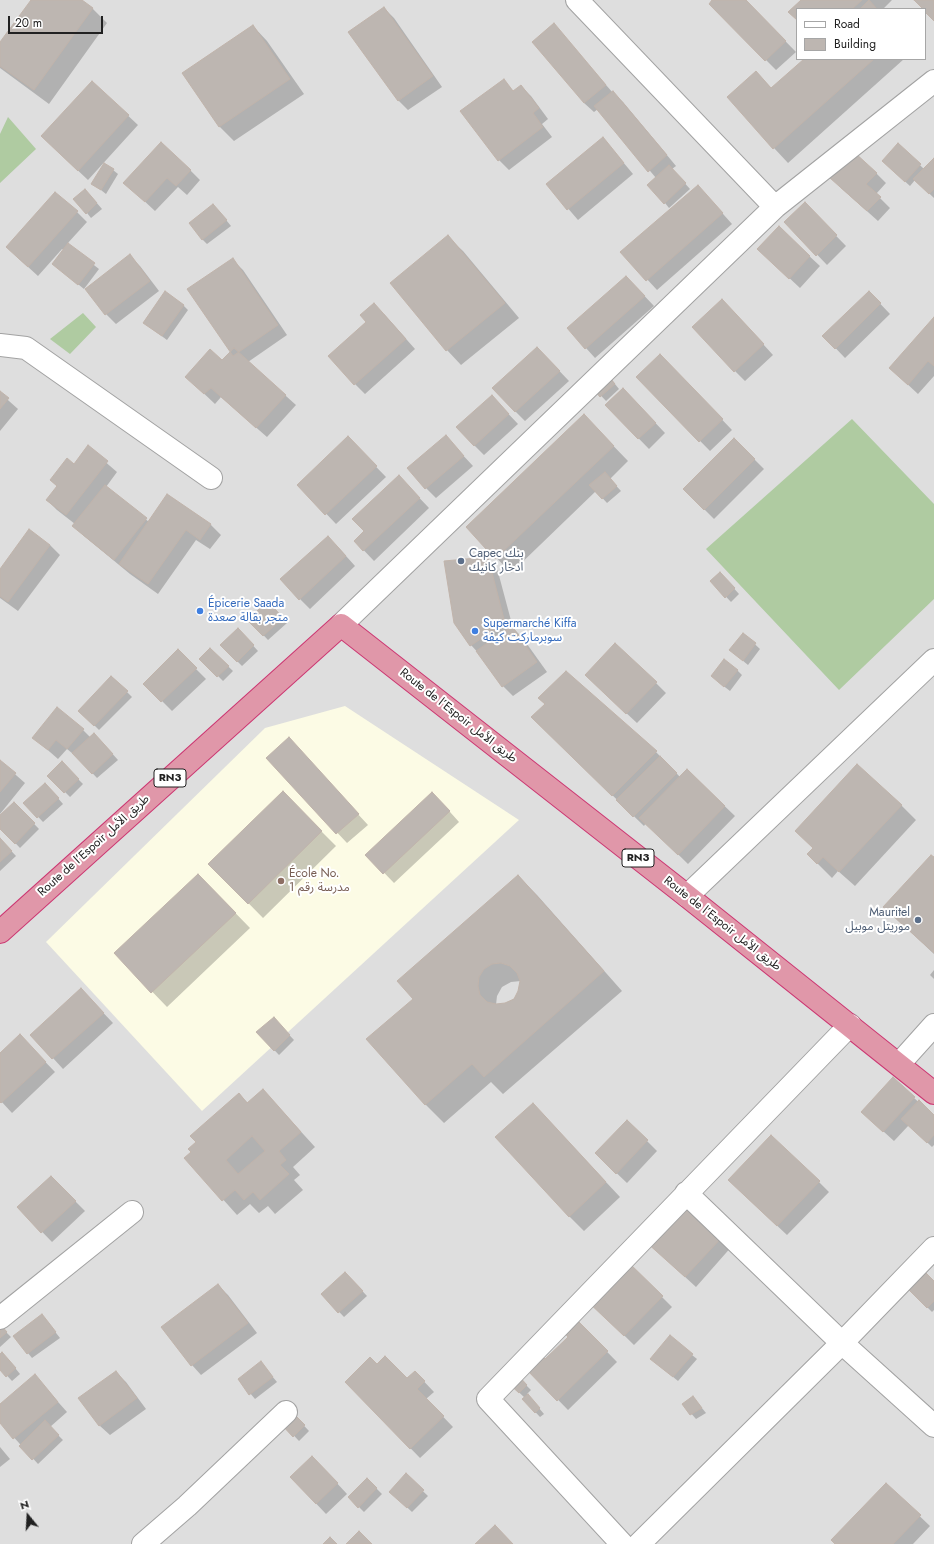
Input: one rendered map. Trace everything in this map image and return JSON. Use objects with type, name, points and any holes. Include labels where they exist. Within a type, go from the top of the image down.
[{"type":"highway","name":"Route de l’Espoir طريق الأمل","points":[[0,932],[341,625],[687,896],[934,1093]]},
{"type":"street","points":[[577,0],[775,207]]},
{"type":"street","points":[[341,625],[775,207],[934,81]]},
{"type":"street","points":[[0,345],[26,348],[211,478]]},
{"type":"street","points":[[687,896],[934,660]]},
{"type":"street","points":[[622,1544],[488,1399],[850,1025]]},
{"type":"street","points":[[899,1064],[934,1025]]},
{"type":"street","points":[[686,1194],[842,1343],[934,1426]]},
{"type":"street","points":[[0,1318],[132,1212]]},
{"type":"street","points":[[639,1544],[842,1343],[934,1248]]},
{"type":"street","points":[[143,1544],[187,1506],[286,1412]]},
{"type":"shaded area","points":[[0,0],[934,0],[934,1544],[0,1544]]},
{"type":"shaded area","name":"École No. 1 مدرسة رقم","points":[[345,706],[519,820],[202,1111],[46,942],[265,728]]},
{"type":"green space","points":[[8,117],[36,149],[0,183],[0,134]]},
{"type":"green space","points":[[83,313],[96,327],[70,354],[50,339]]},
{"type":"green space","points":[[852,419],[934,504],[934,599],[839,690],[706,549]]},
{"type":"building","points":[[31,0],[82,0],[93,8],[34,90],[0,66],[0,42]]},
{"type":"building","points":[[712,0],[746,0],[786,41],[765,61],[709,4]]},
{"type":"building","points":[[801,0],[862,0],[853,8],[796,8],[796,19],[788,12]]},
{"type":"building","points":[[869,0],[876,8],[861,8]]},
{"type":"building","points":[[914,0],[934,0],[934,21],[926,13],[926,8],[922,8]]},
{"type":"building","points":[[384,7],[433,76],[398,101],[348,32]]},
{"type":"building","points":[[554,23],[606,85],[584,103],[532,42]]},
{"type":"building","points":[[253,25],[290,79],[219,127],[182,73]]},
{"type":"building","points":[[803,60],[873,60],[773,149],[727,97],[756,71],[771,88]]},
{"type":"building","points":[[504,79],[513,91],[521,85],[539,108],[533,113],[543,127],[498,161],[460,111]]},
{"type":"building","points":[[92,81],[129,115],[78,171],[41,136]]},
{"type":"building","points":[[613,91],[667,155],[648,172],[594,106]]},
{"type":"building","points":[[603,137],[624,163],[567,210],[546,184]]},
{"type":"building","points":[[161,142],[191,170],[176,186],[167,178],[145,202],[123,183]]},
{"type":"building","points":[[898,143],[921,164],[905,182],[882,161]]},
{"type":"building","points":[[854,152],[877,173],[866,184],[881,197],[867,211],[830,178]]},
{"type":"building","points":[[934,158],[934,189],[929,194],[913,179]]},
{"type":"building","points":[[104,163],[114,169],[101,190],[91,184]]},
{"type":"building","points":[[669,165],[686,183],[664,204],[647,185]]},
{"type":"building","points":[[698,185],[723,213],[646,281],[620,252]]},
{"type":"building","points":[[85,189],[97,203],[86,214],[73,199]]},
{"type":"building","points":[[55,192],[78,211],[28,267],[6,247]]},
{"type":"building","points":[[805,202],[837,235],[816,256],[784,222]]},
{"type":"building","points":[[213,204],[227,220],[202,240],[189,223]]},
{"type":"building","points":[[779,226],[810,256],[789,279],[757,249]]},
{"type":"building","points":[[448,235],[505,303],[446,351],[390,283]]},
{"type":"building","points":[[68,243],[95,263],[78,285],[52,264]]},
{"type":"building","points":[[130,254],[150,281],[105,315],[85,289]]},
{"type":"building","points":[[233,258],[278,325],[233,356],[187,289]]},
{"type":"building","points":[[626,276],[645,296],[585,349],[567,328]]},
{"type":"building","points":[[165,291],[184,305],[162,336],[143,323]]},
{"type":"building","points":[[869,291],[881,303],[835,349],[822,336]]},
{"type":"building","points":[[722,299],[764,344],[734,372],[692,327]]},
{"type":"building","points":[[374,303],[406,339],[354,385],[328,356],[366,322],[360,315]]},
{"type":"building","points":[[934,317],[934,366],[928,361],[908,385],[889,368]]},
{"type":"building","points":[[537,347],[560,371],[515,412],[492,388]]},
{"type":"building","points":[[234,348],[286,395],[256,428],[211,388],[204,394],[185,377],[210,349],[222,360]]},
{"type":"building","points":[[660,354],[723,419],[699,442],[636,377]]},
{"type":"building","points":[[606,373],[615,384],[600,397],[591,386]]},
{"type":"building","points":[[623,388],[656,423],[638,439],[605,405]]},
{"type":"building","points":[[0,391],[9,398],[0,409]]},
{"type":"building","points":[[492,395],[509,414],[474,446],[456,427]]},
{"type":"building","points":[[584,414],[614,446],[495,559],[466,527]]},
{"type":"building","points":[[446,435],[464,456],[425,489],[407,468]]},
{"type":"building","points":[[348,436],[377,466],[325,515],[297,485]]},
{"type":"building","points":[[734,438],[755,459],[704,510],[683,489]]},
{"type":"building","points":[[88,445],[108,461],[66,515],[46,500],[57,486],[50,480],[67,458],[74,464]]},
{"type":"building","points":[[605,472],[617,486],[602,499],[589,485]]},
{"type":"building","points":[[399,475],[420,498],[363,551],[354,541],[364,531],[352,519]]},
{"type":"building","points":[[105,485],[147,518],[114,560],[72,526]]},
{"type":"building","points":[[167,494],[211,524],[200,540],[186,530],[148,584],[119,564]]},
{"type":"building","points":[[29,529],[50,545],[8,602],[0,596],[0,569]]},
{"type":"building","points":[[328,536],[346,556],[299,600],[280,579]]},
{"type":"building","points":[[488,557],[505,623],[470,646],[454,623],[444,561]]},
{"type":"building","points":[[720,572],[735,588],[725,598],[710,581]]},
{"type":"building","points":[[268,601],[283,618],[263,636],[247,620]]},
{"type":"building","points":[[512,626],[537,662],[502,687],[476,651]]},
{"type":"building","points":[[238,628],[254,645],[237,662],[220,645]]},
{"type":"building","points":[[743,633],[756,643],[743,661],[729,650]]},
{"type":"building","points":[[615,643],[657,682],[626,714],[585,675]]},
{"type":"building","points":[[210,648],[229,666],[217,677],[199,659]]},
{"type":"building","points":[[178,649],[197,668],[161,702],[143,684]]},
{"type":"building","points":[[724,659],[738,670],[724,687],[711,676]]},
{"type":"building","points":[[566,671],[657,751],[612,796],[531,717],[545,704],[538,698]]},
{"type":"building","points":[[111,676],[128,691],[94,726],[78,711]]},
{"type":"building","points":[[57,707],[84,729],[67,749],[56,740],[48,750],[32,738]]},
{"type":"building","points":[[94,733],[113,754],[92,774],[72,753]]},
{"type":"building","points":[[289,737],[359,814],[336,834],[266,758]]},
{"type":"building","points":[[660,756],[677,773],[633,817],[616,800]]},
{"type":"building","points":[[0,760],[16,773],[0,792]]},
{"type":"building","points":[[62,761],[79,779],[64,793],[47,776]]},
{"type":"building","points":[[857,764],[902,805],[839,872],[823,857],[817,864],[807,854],[813,848],[795,831]]},
{"type":"building","points":[[687,769],[725,806],[678,855],[639,818]]},
{"type":"building","points":[[45,783],[59,798],[37,818],[23,803]]},
{"type":"building","points":[[283,791],[322,831],[248,904],[208,864]]},
{"type":"building","points":[[432,792],[450,811],[383,874],[365,855]]},
{"type":"building","points":[[14,802],[35,823],[15,844],[0,829],[0,815]]},
{"type":"building","points":[[0,838],[12,851],[0,862]]},
{"type":"building","points":[[931,855],[934,857],[934,953],[883,907]]},
{"type":"building","points":[[198,874],[236,913],[151,993],[114,953]]},
{"type":"building","points":[[518,875],[604,971],[484,1077],[472,1064],[425,1105],[366,1039],[413,999],[397,981]],"holes":[[[501,963],[510,966],[517,973],[520,981],[518,991],[514,999],[505,1003],[496,1004],[487,1002],[480,995],[478,986],[479,977],[484,969],[492,964]]]},
{"type":"building","points":[[81,988],[104,1013],[52,1059],[30,1035]]},
{"type":"building","points":[[274,1017],[290,1035],[274,1051],[256,1032]]},
{"type":"building","points":[[20,1034],[46,1062],[1,1103],[0,1053]]},
{"type":"building","points":[[893,1077],[915,1097],[883,1132],[861,1112]]},
{"type":"building","points":[[263,1089],[301,1132],[279,1151],[286,1160],[280,1165],[289,1174],[260,1200],[253,1192],[244,1200],[235,1190],[222,1201],[184,1158],[191,1152],[188,1149],[196,1142],[190,1136],[239,1093],[247,1103]],"holes":[[[252,1136],[265,1151],[238,1174],[226,1160]]]},
{"type":"building","points":[[919,1100],[934,1115],[934,1135],[927,1143],[901,1119]]},
{"type":"building","points":[[533,1103],[606,1182],[569,1217],[495,1137]]},
{"type":"building","points":[[627,1120],[648,1140],[616,1174],[595,1153]]},
{"type":"building","points":[[771,1135],[820,1181],[777,1226],[728,1180]]},
{"type":"building","points":[[51,1176],[76,1201],[41,1233],[17,1207]]},
{"type":"building","points":[[684,1200],[724,1235],[685,1277],[646,1242]]},
{"type":"building","points":[[626,1260],[663,1296],[624,1336],[586,1300]]},
{"type":"building","points":[[924,1271],[934,1281],[934,1301],[927,1308],[907,1288]]},
{"type":"building","points":[[345,1272],[363,1291],[338,1313],[321,1294]]},
{"type":"building","points":[[218,1284],[248,1323],[191,1366],[161,1327]]},
{"type":"building","points":[[42,1314],[56,1332],[27,1354],[13,1336]]},
{"type":"building","points":[[576,1319],[608,1351],[557,1401],[525,1368],[540,1354],[545,1359],[568,1337],[563,1331]]},
{"type":"building","points":[[0,1324],[7,1332],[0,1338]]},
{"type":"building","points":[[670,1335],[693,1354],[673,1377],[650,1359]]},
{"type":"building","points":[[2,1352],[16,1368],[6,1377],[0,1370],[0,1354]]},
{"type":"building","points":[[385,1356],[407,1378],[415,1371],[425,1381],[417,1389],[444,1416],[410,1449],[345,1382],[370,1357],[377,1364]]},
{"type":"building","points":[[261,1361],[273,1377],[249,1395],[238,1379]]},
{"type":"building","points":[[116,1371],[137,1398],[99,1426],[78,1398]]},
{"type":"building","points":[[516,1373],[527,1385],[519,1393],[507,1382]]},
{"type":"building","points":[[35,1374],[58,1402],[13,1439],[0,1423],[0,1404]]},
{"type":"building","points":[[528,1394],[540,1408],[535,1413],[522,1399]]},
{"type":"building","points":[[693,1396],[702,1408],[690,1415],[682,1404]]},
{"type":"building","points":[[293,1413],[305,1425],[293,1437],[281,1424]]},
{"type":"building","points":[[45,1420],[59,1435],[32,1460],[19,1446]]},
{"type":"building","points":[[312,1456],[338,1483],[316,1504],[290,1477]]},
{"type":"building","points":[[406,1473],[424,1490],[407,1508],[389,1492]]},
{"type":"building","points":[[367,1478],[377,1488],[358,1508],[348,1497]]},
{"type":"building","points":[[886,1483],[921,1515],[893,1544],[835,1544],[831,1540]]},
{"type":"building","points":[[495,1525],[513,1544],[475,1544]]},
{"type":"building","points":[[359,1531],[372,1544],[346,1544]]},
{"type":"building","points":[[330,1537],[337,1544],[323,1544]]},
{"type":"place","name":"Capec بنك ادخار كانيك","points":[[461,561]]},
{"type":"place","name":"Épicerie Saada متجر بقالة صعدة","points":[[200,611]]},
{"type":"place","name":"Supermarché Kiffa سوبرماركت كيفة","points":[[475,631]]},
{"type":"place","name":"École No. 1 مدرسة رقم","points":[[281,881]]},
{"type":"place","name":"Mauritel موريتل موبيل","points":[[918,920]]}]
